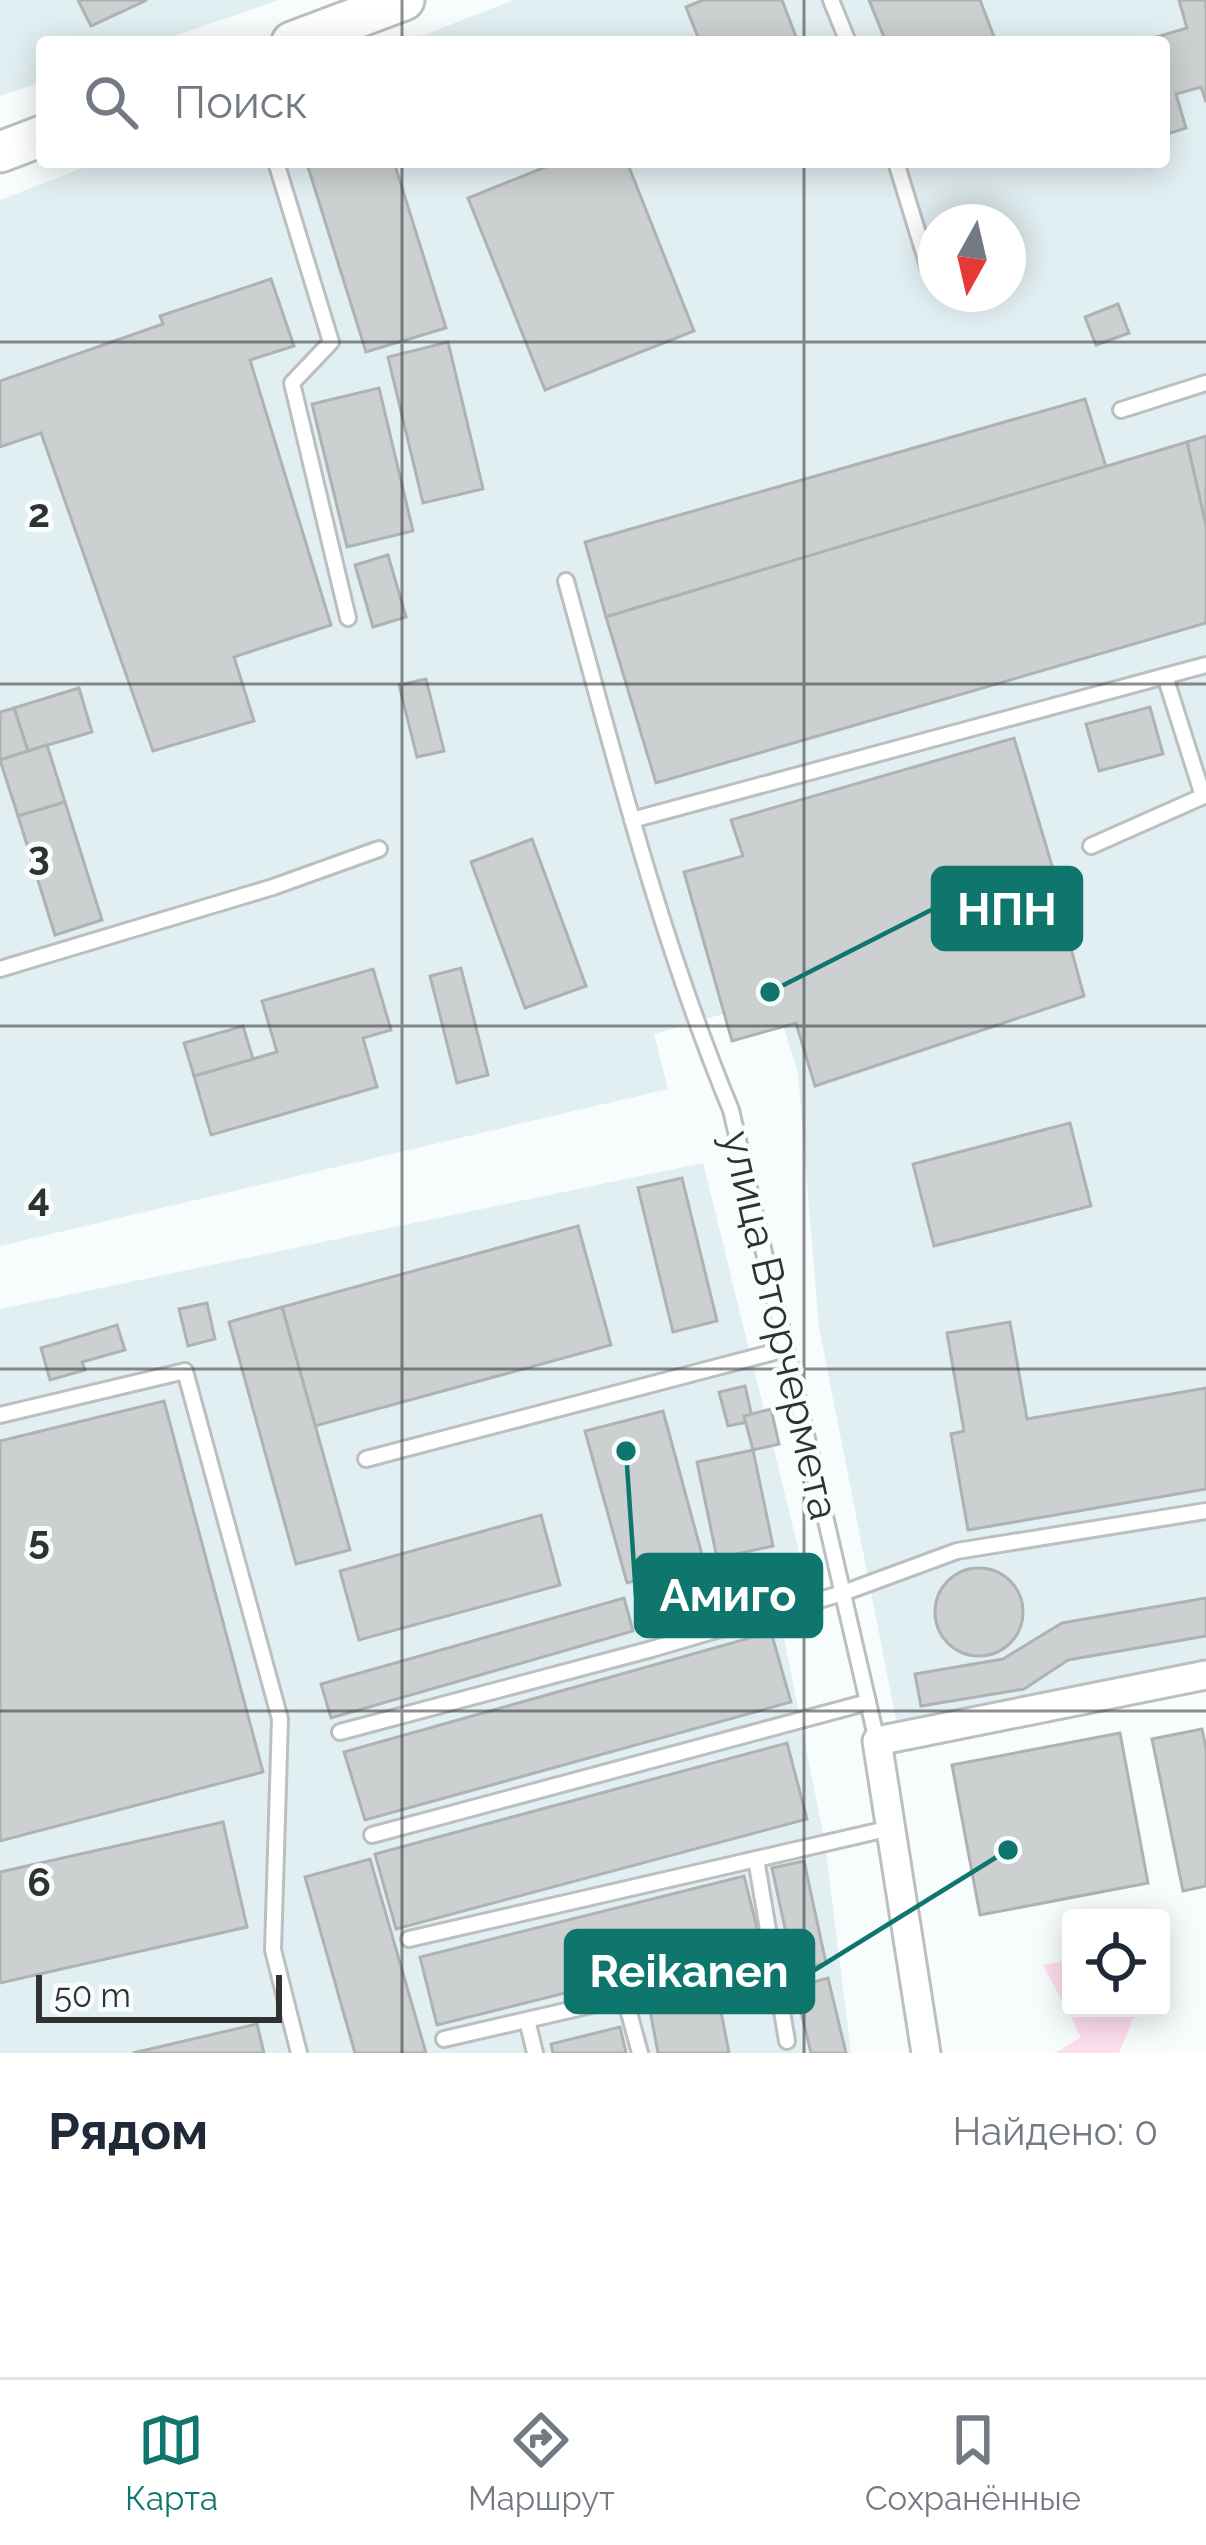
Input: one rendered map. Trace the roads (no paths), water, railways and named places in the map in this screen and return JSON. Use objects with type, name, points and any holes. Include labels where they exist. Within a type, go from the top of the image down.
[{"type":"street","points":[[308,36],[404,0]]},
{"type":"street","points":[[0,152],[36,138]]},
{"type":"street","points":[[877,1742],[1206,1675]]},
{"type":"street","name":"улица Вторчермета","points":[[877,1742],[926,2053]]},
{"type":"lane","points":[[830,0],[845,36]]},
{"type":"lane","points":[[278,168],[331,342],[292,383],[348,617]]},
{"type":"lane","points":[[898,168],[918,234]]},
{"type":"lane","points":[[1121,410],[1206,383]]},
{"type":"lane","name":"улица Вторчермета","points":[[566,581],[632,820],[702,1039],[731,1110],[877,1742]]},
{"type":"lane","points":[[632,820],[1206,665]]},
{"type":"lane","points":[[1091,846],[1205,795],[1165,676]]},
{"type":"lane","points":[[0,969],[273,887],[379,849]]},
{"type":"lane","points":[[366,1459],[786,1348]]},
{"type":"lane","points":[[0,1415],[185,1371],[280,1719],[273,1950],[298,2053]]},
{"type":"lane","points":[[340,1732],[843,1593],[957,1551],[1206,1510]]},
{"type":"lane","points":[[372,1835],[868,1702]]},
{"type":"lane","points":[[409,1940],[890,1828]]},
{"type":"lane","points":[[756,1859],[787,2041]]},
{"type":"lane","points":[[445,2039],[774,1963]]},
{"type":"lane","points":[[626,1997],[640,2053]]},
{"type":"lane","points":[[527,2020],[535,2053]]},
{"type":"place","name":"НПН","points":[[770,992]]},
{"type":"place","name":"Амиго","points":[[626,1451]]},
{"type":"place","name":"Reikanen","points":[[1008,1850]]}]
